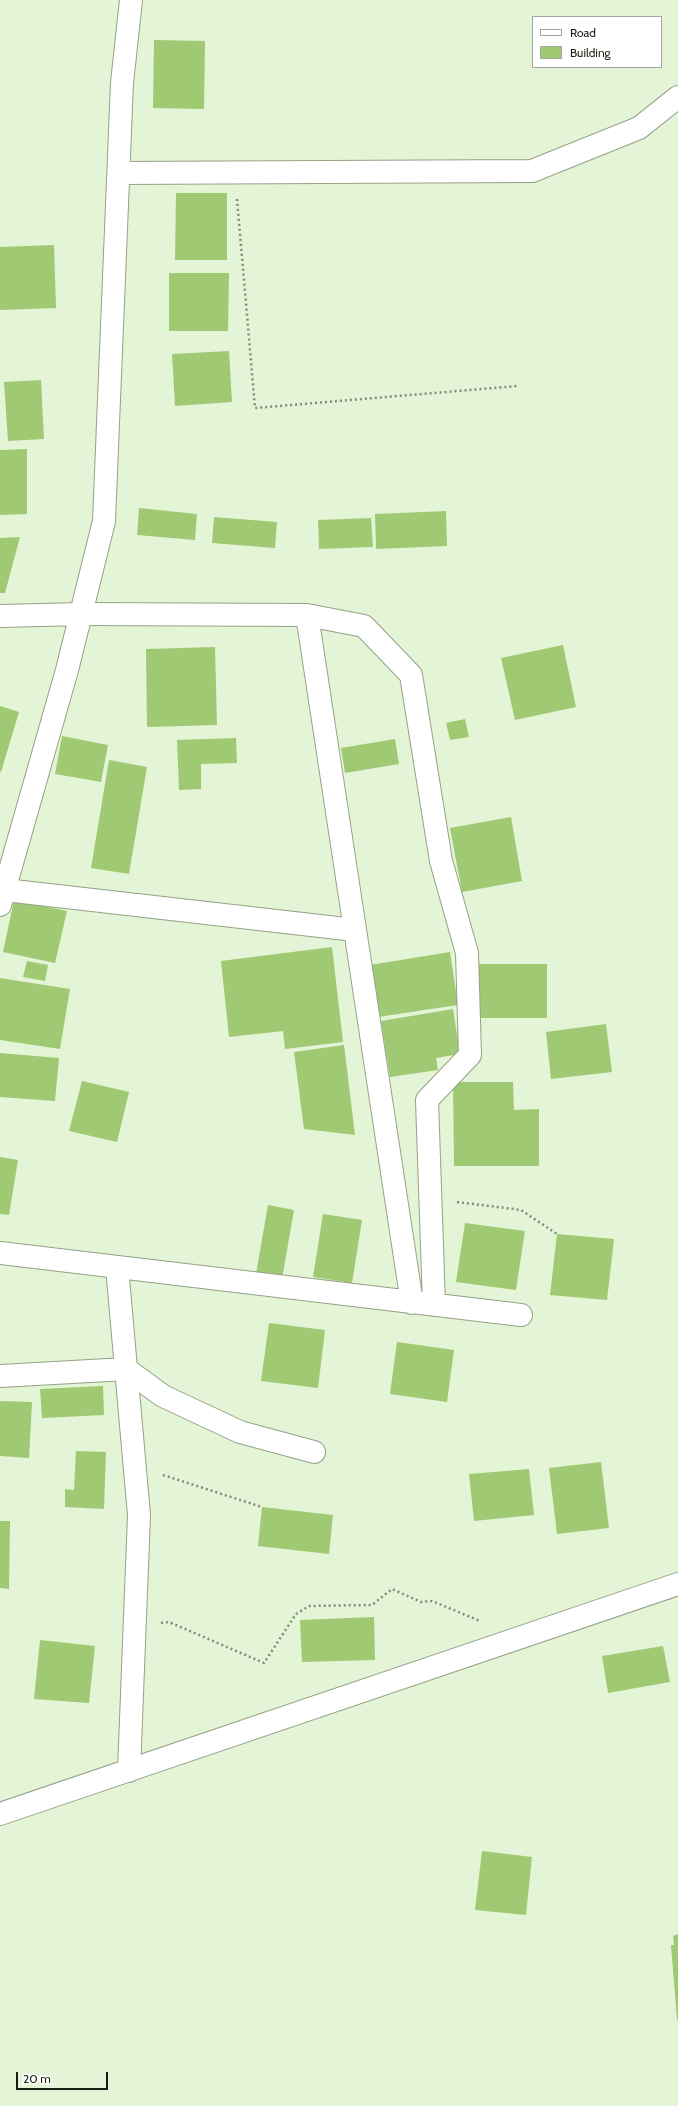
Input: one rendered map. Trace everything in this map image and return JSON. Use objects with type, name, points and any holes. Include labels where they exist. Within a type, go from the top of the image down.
[{"type":"street","points":[[132,0],[122,83],[104,521],[81,614],[2,898],[355,930]]},
{"type":"street","points":[[119,173],[532,171],[639,128],[678,97]]},
{"type":"street","points":[[0,616],[81,614],[307,615],[364,626],[411,676],[441,861],[467,953],[470,1055],[427,1100],[434,1305]]},
{"type":"street","points":[[307,615],[412,1303]]},
{"type":"street","points":[[0,1253],[521,1316]]},
{"type":"street","points":[[117,1267],[139,1515],[129,1771]]},
{"type":"street","points":[[0,1376],[126,1369],[163,1396],[240,1432],[314,1452]]},
{"type":"street","points":[[0,1814],[678,1584]]},
{"type":"path","points":[[236,192],[255,408],[517,386]]},
{"type":"path","points":[[430,1199],[521,1210],[557,1234]]},
{"type":"path","points":[[159,1474],[262,1507]]},
{"type":"path","points":[[134,1624],[170,1622],[264,1663],[296,1614],[309,1606],[372,1605],[392,1589],[421,1602],[432,1601],[519,1638]]},
{"type":"building","points":[[154,40],[205,41],[204,109],[153,108]]},
{"type":"building","points":[[176,193],[227,193],[227,260],[175,260]]},
{"type":"building","points":[[54,245],[56,308],[0,310],[0,247]]},
{"type":"building","points":[[169,273],[229,273],[228,331],[169,331]]},
{"type":"building","points":[[229,351],[232,402],[175,406],[172,354]]},
{"type":"building","points":[[41,380],[44,439],[8,441],[4,382]]},
{"type":"building","points":[[27,449],[27,514],[0,515],[0,450]]},
{"type":"building","points":[[139,508],[197,514],[195,540],[137,535]]},
{"type":"building","points":[[446,511],[447,546],[376,549],[375,514]]},
{"type":"building","points":[[214,517],[277,522],[275,548],[212,543]]},
{"type":"building","points":[[371,518],[373,547],[319,549],[318,520]]},
{"type":"building","points":[[20,537],[5,593],[0,593],[0,538]]},
{"type":"building","points":[[563,645],[576,707],[515,720],[501,658]]},
{"type":"building","points":[[215,647],[217,725],[147,727],[146,649]]},
{"type":"building","points":[[0,706],[19,712],[1,772],[0,772]]},
{"type":"building","points":[[465,719],[469,737],[450,740],[446,723]]},
{"type":"building","points":[[62,736],[108,745],[101,782],[55,774]]},
{"type":"building","points":[[236,738],[237,763],[201,764],[201,789],[179,790],[177,740]]},
{"type":"building","points":[[395,739],[399,764],[345,773],[341,748]]},
{"type":"building","points":[[109,760],[147,767],[129,874],[91,868]]},
{"type":"building","points":[[511,817],[522,881],[462,892],[450,828]]},
{"type":"building","points":[[14,900],[67,911],[55,963],[3,952]]},
{"type":"building","points":[[332,947],[343,1042],[285,1049],[283,1031],[229,1037],[221,961]]},
{"type":"building","points":[[450,952],[458,1005],[378,1017],[370,965]]},
{"type":"building","points":[[27,961],[48,965],[45,981],[23,977]]},
{"type":"building","points":[[479,964],[547,964],[547,1018],[478,1018]]},
{"type":"building","points":[[0,978],[70,989],[60,1049],[0,1040]]},
{"type":"building","points":[[453,1009],[460,1054],[436,1058],[438,1070],[390,1077],[381,1021]]},
{"type":"building","points":[[606,1024],[612,1072],[551,1079],[546,1032]]},
{"type":"building","points":[[344,1045],[355,1135],[304,1129],[294,1052]]},
{"type":"building","points":[[0,1053],[59,1058],[55,1101],[0,1097]]},
{"type":"building","points":[[82,1081],[129,1092],[117,1142],[69,1131]]},
{"type":"building","points":[[453,1082],[513,1082],[514,1110],[539,1109],[539,1166],[454,1166]]},
{"type":"building","points":[[0,1157],[18,1160],[9,1215],[0,1214]]},
{"type":"building","points":[[268,1205],[294,1210],[282,1279],[256,1274]]},
{"type":"building","points":[[323,1214],[362,1220],[352,1283],[313,1277]]},
{"type":"building","points":[[465,1223],[525,1231],[516,1290],[456,1282]]},
{"type":"building","points":[[557,1234],[614,1239],[607,1300],[550,1295]]},
{"type":"building","points":[[269,1323],[325,1330],[318,1388],[261,1381]]},
{"type":"building","points":[[397,1342],[454,1350],[447,1402],[390,1394]]},
{"type":"building","points":[[103,1386],[104,1415],[42,1418],[40,1389]]},
{"type":"building","points":[[0,1401],[32,1402],[29,1458],[0,1456]]},
{"type":"building","points":[[76,1451],[106,1452],[104,1509],[65,1507],[65,1489],[74,1490]]},
{"type":"building","points":[[601,1462],[609,1528],[557,1534],[549,1468]]},
{"type":"building","points":[[529,1469],[534,1515],[474,1521],[469,1474]]},
{"type":"building","points":[[262,1507],[333,1515],[329,1554],[258,1546]]},
{"type":"building","points":[[0,1521],[10,1521],[9,1589],[0,1588]]},
{"type":"building","points":[[374,1617],[375,1660],[302,1662],[300,1620]]},
{"type":"building","points":[[40,1640],[95,1646],[89,1703],[34,1699]]},
{"type":"building","points":[[663,1646],[670,1682],[608,1693],[602,1656]]},
{"type":"building","points":[[482,1851],[532,1857],[526,1915],[475,1910]]},
{"type":"building","points":[[678,1934],[677,2020],[671,1945],[674,1945],[673,1936]]}]
